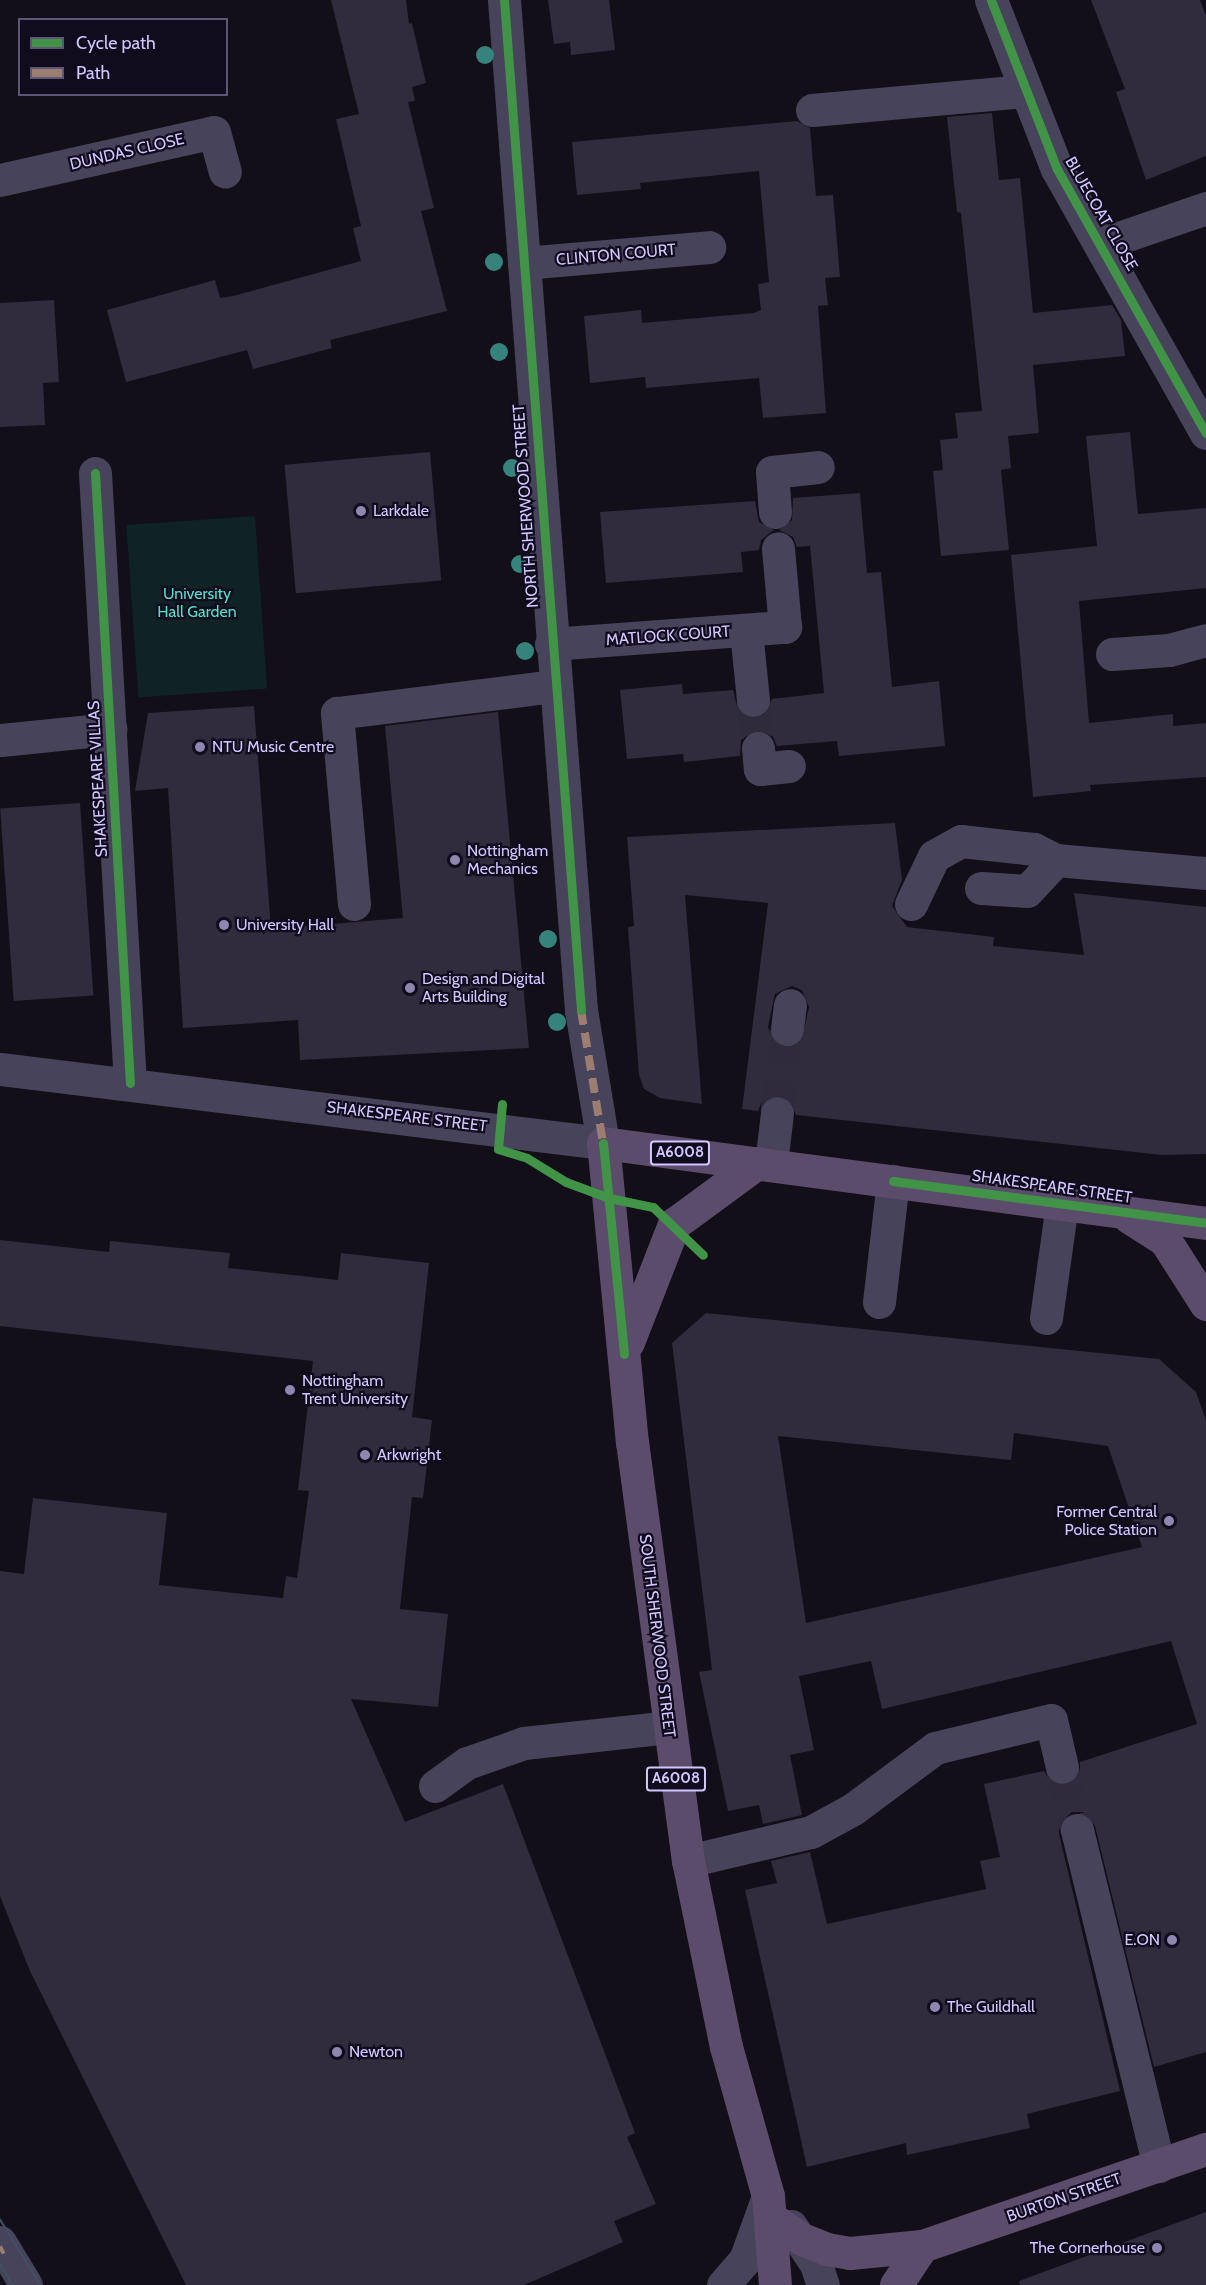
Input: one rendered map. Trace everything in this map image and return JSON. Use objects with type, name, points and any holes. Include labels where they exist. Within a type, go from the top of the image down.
[{"type":"main road","name":"SHAKESPEARE STREET","points":[[603,1143],[1206,1223]]},
{"type":"main road","name":"SOUTH SHERWOOD STREET","points":[[603,1143],[624,1354],[668,1727],[688,1861],[726,2047],[770,2208],[774,2285]]},
{"type":"main road","name":"SOUTH SHERWOOD STREET","points":[[624,1354],[648,1282],[674,1224],[764,1164]]},
{"type":"main road","name":"A6008","points":[[1122,1212],[1165,1240],[1206,1304]]},
{"type":"main road","name":"BURTON STREET","points":[[770,2208],[801,2239],[850,2253],[922,2246],[1206,2149]]},
{"type":"main road","points":[[896,2285],[922,2246]]},
{"type":"street","name":"NORTH SHERWOOD STREET","points":[[504,0],[554,686],[581,1010],[603,1143]]},
{"type":"street","name":"BLUECOAT CLOSE","points":[[991,0],[1057,169],[1206,433]]},
{"type":"street","points":[[812,110],[1025,91]]},
{"type":"street","name":"DUNDAS CLOSE","points":[[0,180],[214,132],[225,172]]},
{"type":"street","points":[[1101,244],[1206,208]]},
{"type":"street","name":"CLINTON COURT","points":[[524,262],[709,247]]},
{"type":"street","points":[[775,512],[772,472],[818,467]]},
{"type":"street","name":"SHAKESPEARE VILLAS","points":[[95,473],[130,1083]]},
{"type":"street","name":"MATLOCK COURT","points":[[551,644],[785,627],[778,549]]},
{"type":"street","points":[[746,631],[753,700]]},
{"type":"street","points":[[1112,654],[1169,650],[1206,640]]},
{"type":"street","points":[[354,904],[337,713],[554,686]]},
{"type":"street","points":[[1,740],[110,729]]},
{"type":"street","points":[[758,748],[760,769],[789,766]]},
{"type":"street","points":[[911,904],[934,856],[961,841],[1034,849],[1056,860],[1206,873]]},
{"type":"street","points":[[981,888],[1027,891],[1056,860]]},
{"type":"street","name":"SHAKESPEARE STREET","points":[[0,1069],[130,1083],[603,1143]]},
{"type":"street","points":[[764,1164],[777,1113]]},
{"type":"street","points":[[879,1302],[893,1181]]},
{"type":"street","points":[[1046,1318],[1062,1204]]},
{"type":"street","points":[[688,1861],[811,1832],[853,1809],[935,1748],[1051,1720],[1062,1767]]},
{"type":"street","points":[[435,1785],[467,1763],[524,1743],[668,1727]]},
{"type":"street","points":[[1077,1830],[1159,2166]]},
{"type":"street","points":[[723,2285],[745,2260],[770,2208]]},
{"type":"street","points":[[801,2239],[823,2285]]},
{"type":"street","points":[[1,2247],[26,2285]]},
{"type":"green space","name":"University Hall Garden","points":[[255,516],[267,689],[138,698],[126,525]]},
{"type":"building","points":[[331,0],[406,0],[409,24],[412,23],[426,83],[412,87],[415,101],[408,102],[434,208],[421,211],[447,311],[330,340],[332,348],[253,369],[247,350],[126,382],[107,310],[215,280],[220,298],[233,296],[361,261],[353,228],[361,226],[336,119],[359,114]]},
{"type":"building","points":[[548,0],[609,0],[615,50],[571,55],[570,42],[554,44]]},
{"type":"building","points":[[1091,0],[1200,0],[1206,16],[1206,156],[1146,180],[1116,92],[1125,89]]},
{"type":"building","points":[[992,113],[999,180],[1020,178],[1033,313],[1112,305],[1121,320],[1125,356],[1033,365],[1039,433],[1008,436],[1011,468],[1001,470],[1009,550],[941,556],[933,471],[943,470],[940,440],[958,438],[955,413],[982,411],[961,213],[957,212],[947,117]]},
{"type":"building","points":[[797,121],[810,128],[816,196],[833,195],[840,277],[825,278],[828,305],[818,306],[826,413],[763,418],[759,378],[646,388],[645,377],[590,383],[584,316],[641,310],[642,323],[754,313],[761,310],[758,284],[769,282],[759,171],[640,183],[641,189],[577,195],[572,142]]},
{"type":"building","points":[[54,300],[59,382],[43,383],[45,425],[0,427],[0,303]]},
{"type":"building","points":[[1130,432],[1138,514],[1206,508],[1206,588],[1079,601],[1089,723],[1173,714],[1173,726],[1206,723],[1206,777],[1090,785],[1091,791],[1033,797],[1011,555],[1097,546],[1086,436]]},
{"type":"building","name":"Larkdale","points":[[430,452],[441,581],[296,593],[285,465]]},
{"type":"building","points":[[860,493],[867,573],[881,572],[892,687],[939,681],[945,746],[839,756],[837,741],[777,746],[773,737],[757,729],[741,740],[740,756],[684,762],[683,754],[627,759],[620,690],[682,684],[683,694],[733,690],[738,711],[754,719],[764,715],[772,699],[824,693],[810,546],[797,547],[793,537],[779,530],[792,520],[793,498]]},
{"type":"building","points":[[755,501],[759,522],[774,530],[761,540],[759,550],[741,552],[743,572],[606,583],[600,512]]},
{"type":"building","points":[[254,706],[271,929],[403,918],[385,726],[498,712],[529,1048],[300,1060],[298,1020],[183,1028],[168,788],[135,791],[148,713]]},
{"type":"building","points":[[80,803],[93,996],[14,1001],[0,809]]},
{"type":"building","points":[[895,823],[902,880],[892,906],[907,927],[994,937],[993,946],[1084,955],[1074,893],[1206,907],[1206,1154],[1162,1155],[796,1115],[789,1098],[779,1094],[762,1101],[758,1111],[742,1109],[768,903],[685,895],[702,1104],[660,1098],[644,1089],[639,1075],[628,927],[634,926],[627,837]],"holes":[[[792,986],[802,990],[809,1007],[802,1040],[785,1048],[775,1044],[768,1027],[775,994]]]},
{"type":"building","name":"Newton","points":[[0,1240],[109,1252],[110,1241],[230,1253],[228,1268],[338,1280],[341,1253],[429,1263],[412,1417],[432,1420],[423,1498],[412,1497],[400,1609],[448,1614],[438,1707],[351,1699],[405,1822],[503,1784],[635,2133],[627,2137],[656,2204],[614,2221],[623,2242],[524,2285],[186,2285],[30,1971],[0,1896],[0,1571],[24,1574],[33,1498],[167,1513],[159,1585],[283,1598],[286,1576],[297,1578],[309,1491],[298,1490],[313,1361],[0,1326]]},
{"type":"building","points":[[706,1313],[1159,1359],[1196,1392],[1206,1420],[1206,2052],[1154,2067],[1095,1826],[1083,1812],[1072,1812],[1059,1824],[1059,1834],[1120,2091],[1027,2114],[1030,2128],[907,2155],[906,2143],[807,2167],[745,1890],[777,1883],[771,1861],[810,1852],[827,1924],[986,1889],[980,1861],[1000,1857],[984,1784],[1044,1771],[1049,1780],[1067,1785],[1080,1773],[1080,1762],[1197,1724],[1171,1641],[882,1709],[871,1661],[799,1676],[814,1750],[790,1755],[802,1815],[763,1824],[759,1805],[728,1811],[699,1672],[712,1670],[672,1343]],"holes":[[[1014,1433],[1108,1446],[1142,1547],[806,1623],[778,1436],[1011,1460]]]},
{"type":"building","name":"The Cornerhouse","points":[[1206,2212],[1206,2285],[1020,2285],[1019,2281]]},
{"type":"tunnel","points":[[753,700],[758,748]]},
{"type":"tunnel","points":[[777,1113],[787,1029]]},
{"type":"tunnel","points":[[1062,1767],[1077,1830]]},
{"type":"tram line","points":[[0,2219],[41,2285]]},
{"type":"tram line","points":[[0,2264],[13,2285]]},
{"type":"marked path","points":[[581,1010],[603,1143]]},
{"type":"marked path","points":[[0,2251],[4,2249]]},
{"type":"cycle path","points":[[504,0],[581,1010]]},
{"type":"cycle path","points":[[991,0],[1057,169],[1206,433]]},
{"type":"cycle path","points":[[95,473],[130,1083]]},
{"type":"cycle path","points":[[502,1104],[498,1149],[527,1158],[566,1182],[609,1198],[653,1207],[703,1255]]},
{"type":"cycle path","points":[[603,1143],[624,1354]]},
{"type":"cycle path","points":[[893,1181],[1206,1223]]},
{"type":"place","name":"Larkdale","points":[[361,511]]},
{"type":"place","name":"NTU Music Centre","points":[[200,747]]},
{"type":"place","name":"Nottingham Mechanics","points":[[455,860]]},
{"type":"place","name":"University Hall","points":[[224,925]]},
{"type":"place","name":"Design and Digital Arts Building","points":[[410,988]]},
{"type":"place","name":"Nottingham Trent University","points":[[290,1390]]},
{"type":"place","name":"Arkwright","points":[[365,1455]]},
{"type":"place","name":"Former Central Police Station","points":[[1169,1521]]},
{"type":"place","name":"E.ON","points":[[1172,1940]]},
{"type":"place","name":"The Guildhall","points":[[935,2007]]},
{"type":"place","name":"Newton","points":[[337,2052]]},
{"type":"place","name":"The Cornerhouse","points":[[1157,2248]]}]
